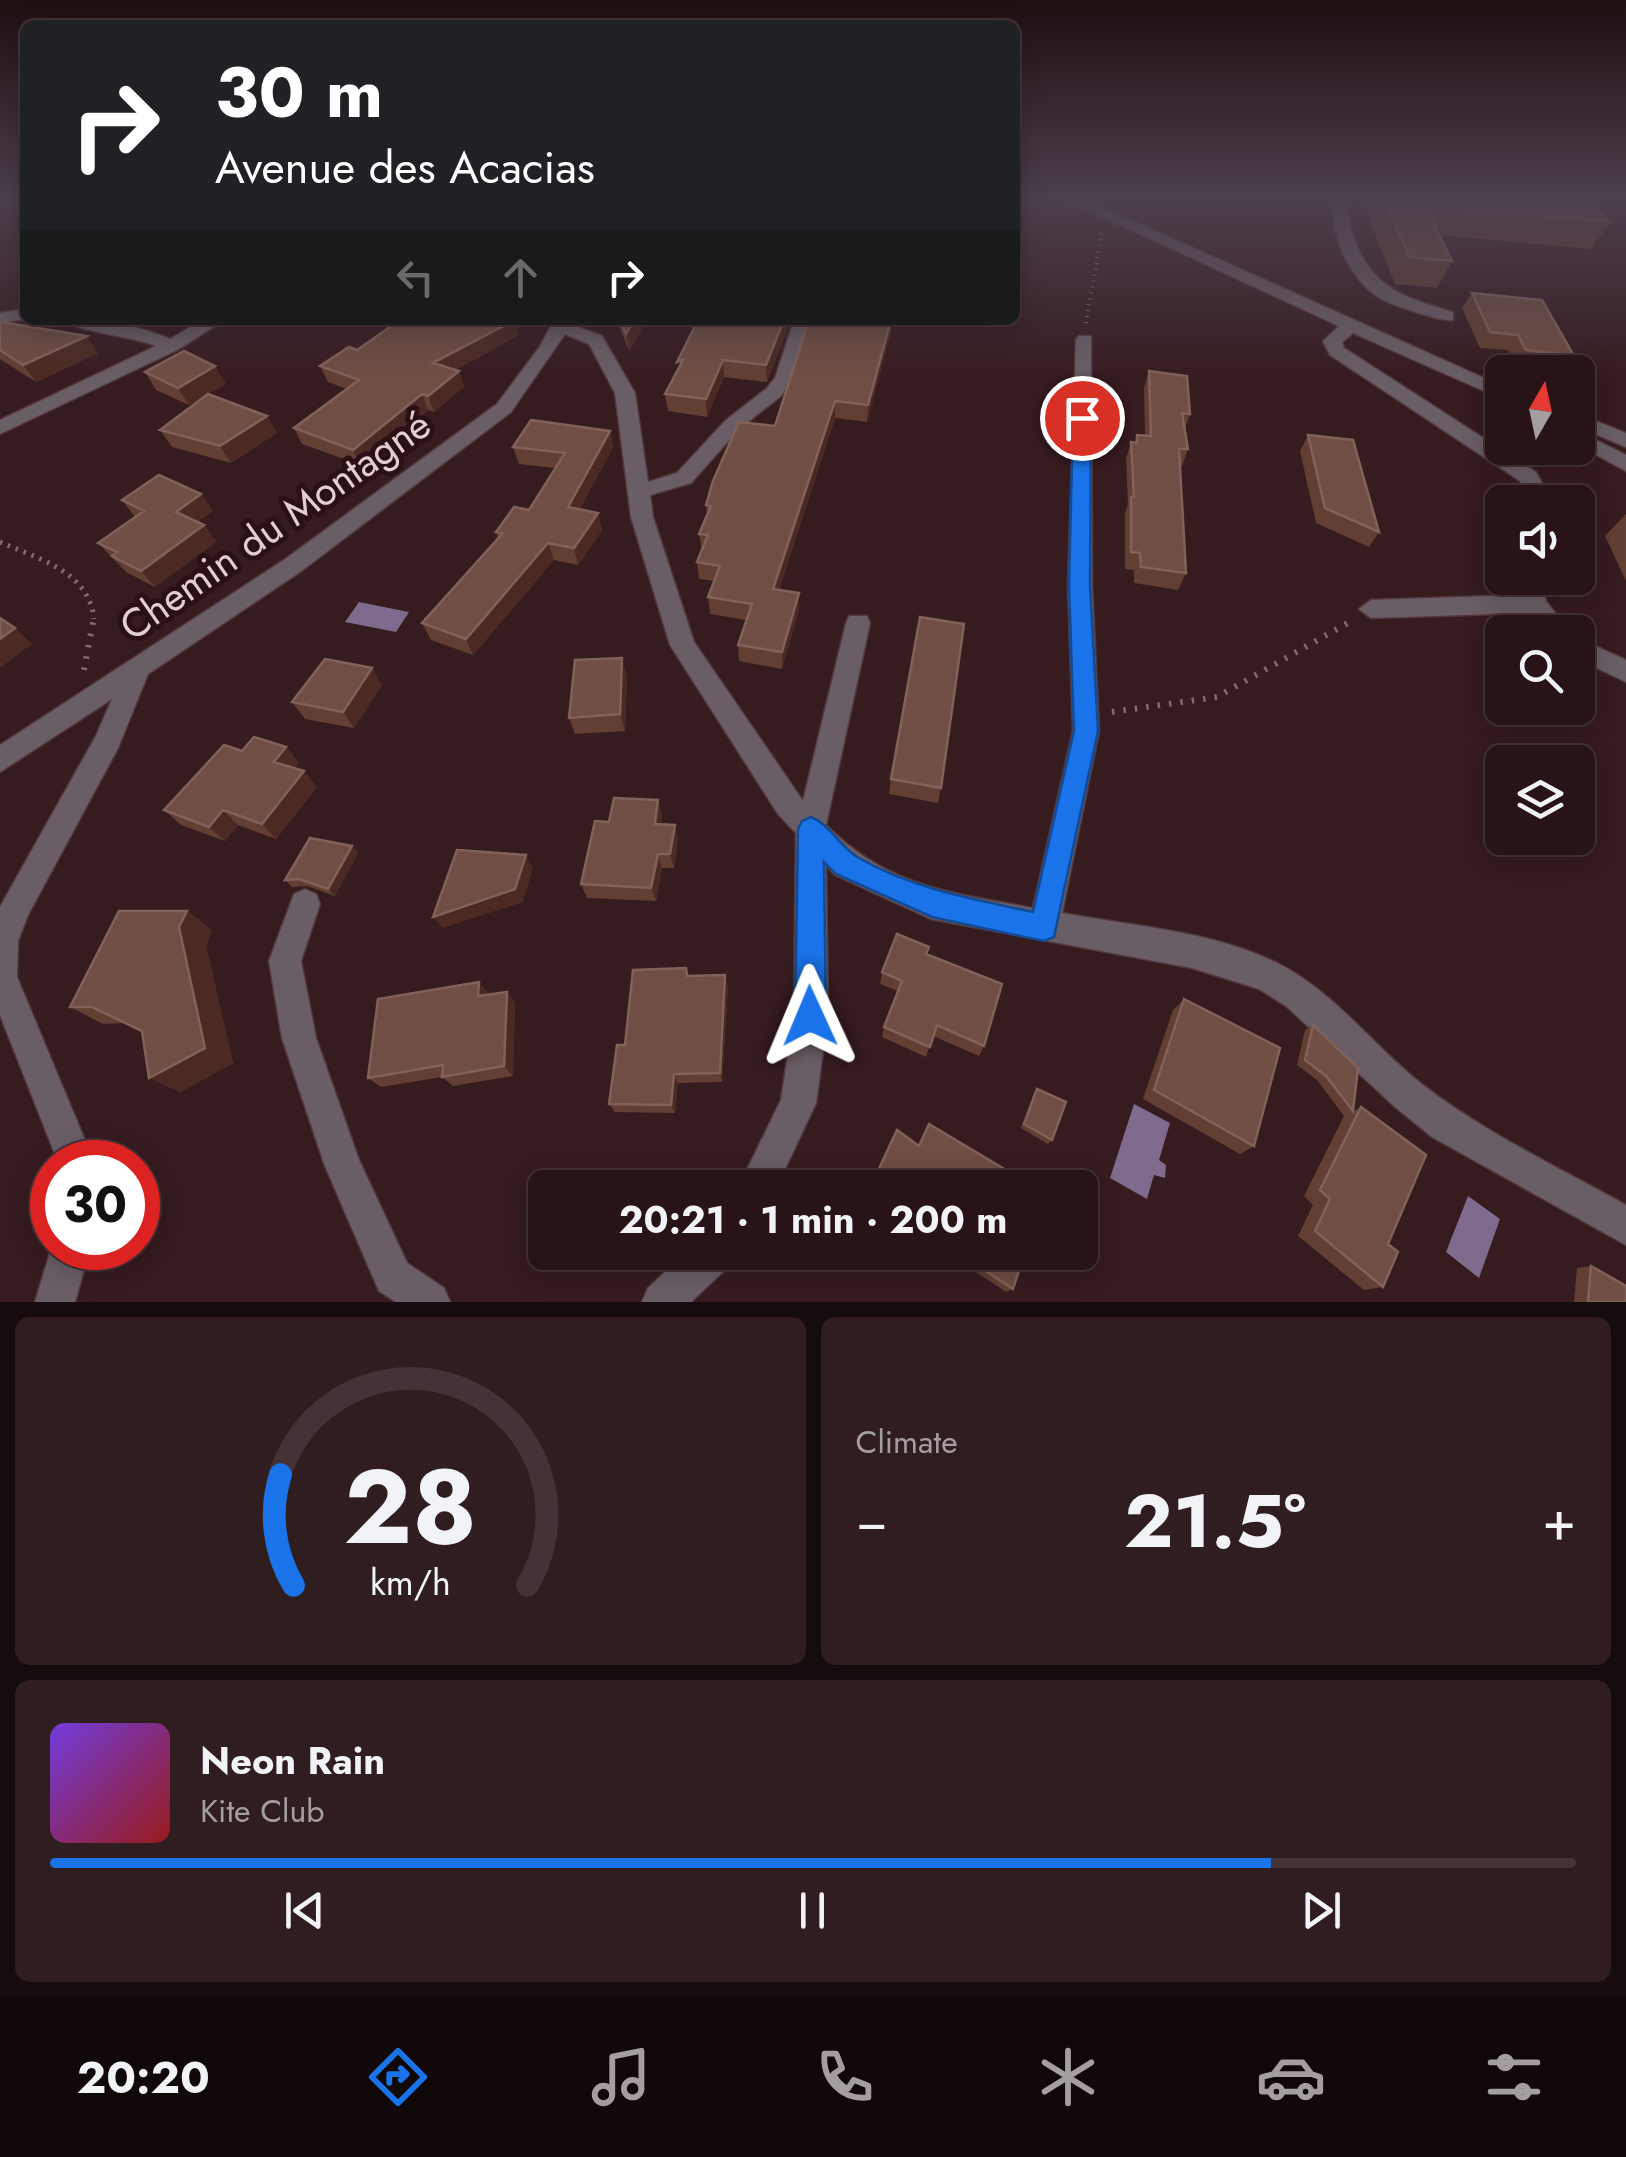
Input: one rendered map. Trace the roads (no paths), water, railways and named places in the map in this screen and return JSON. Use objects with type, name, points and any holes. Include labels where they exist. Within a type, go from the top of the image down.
[{"type":"street","points":[[1205,260],[1485,385]]},
{"type":"street","points":[[1354,260],[1367,283],[1394,299],[1447,316]]},
{"type":"street","points":[[100,325],[138,332],[171,346]]},
{"type":"street","points":[[0,428],[207,325]]},
{"type":"street","name":"Chemin du Montagné","points":[[0,760],[292,566],[504,408],[548,350],[560,325]]},
{"type":"street","points":[[565,325],[596,340],[618,376],[633,433],[637,492],[659,578],[682,645],[788,805],[846,866],[932,904],[1044,928],[1192,952],[1267,976],[1298,994],[1406,1094],[1446,1124],[1626,1226]]},
{"type":"street","points":[[637,492],[684,478],[732,425],[774,392],[784,378],[801,325]]},
{"type":"street","points":[[1352,325],[1332,341],[1336,351],[1529,477],[1533,485]]},
{"type":"street","points":[[1044,928],[1086,731],[1080,586],[1085,340]]},
{"type":"street","points":[[1595,427],[1626,441]]},
{"type":"street","points":[[1595,446],[1626,464]]},
{"type":"street","points":[[1533,595],[1534,604],[1543,615]]},
{"type":"street","points":[[1371,610],[1534,604]]},
{"type":"street","points":[[765,1170],[798,1102],[810,1016],[811,829],[858,624]]},
{"type":"street","points":[[1595,656],[1626,672]]},
{"type":"street","points":[[67,1140],[1,977],[2,941],[15,908],[108,740],[138,669]]},
{"type":"street","points":[[306,904],[285,961],[299,1038],[343,1166],[393,1277],[430,1302]]},
{"type":"street","points":[[55,1302],[64,1270]]},
{"type":"street","points":[[662,1302],[696,1270]]}]
